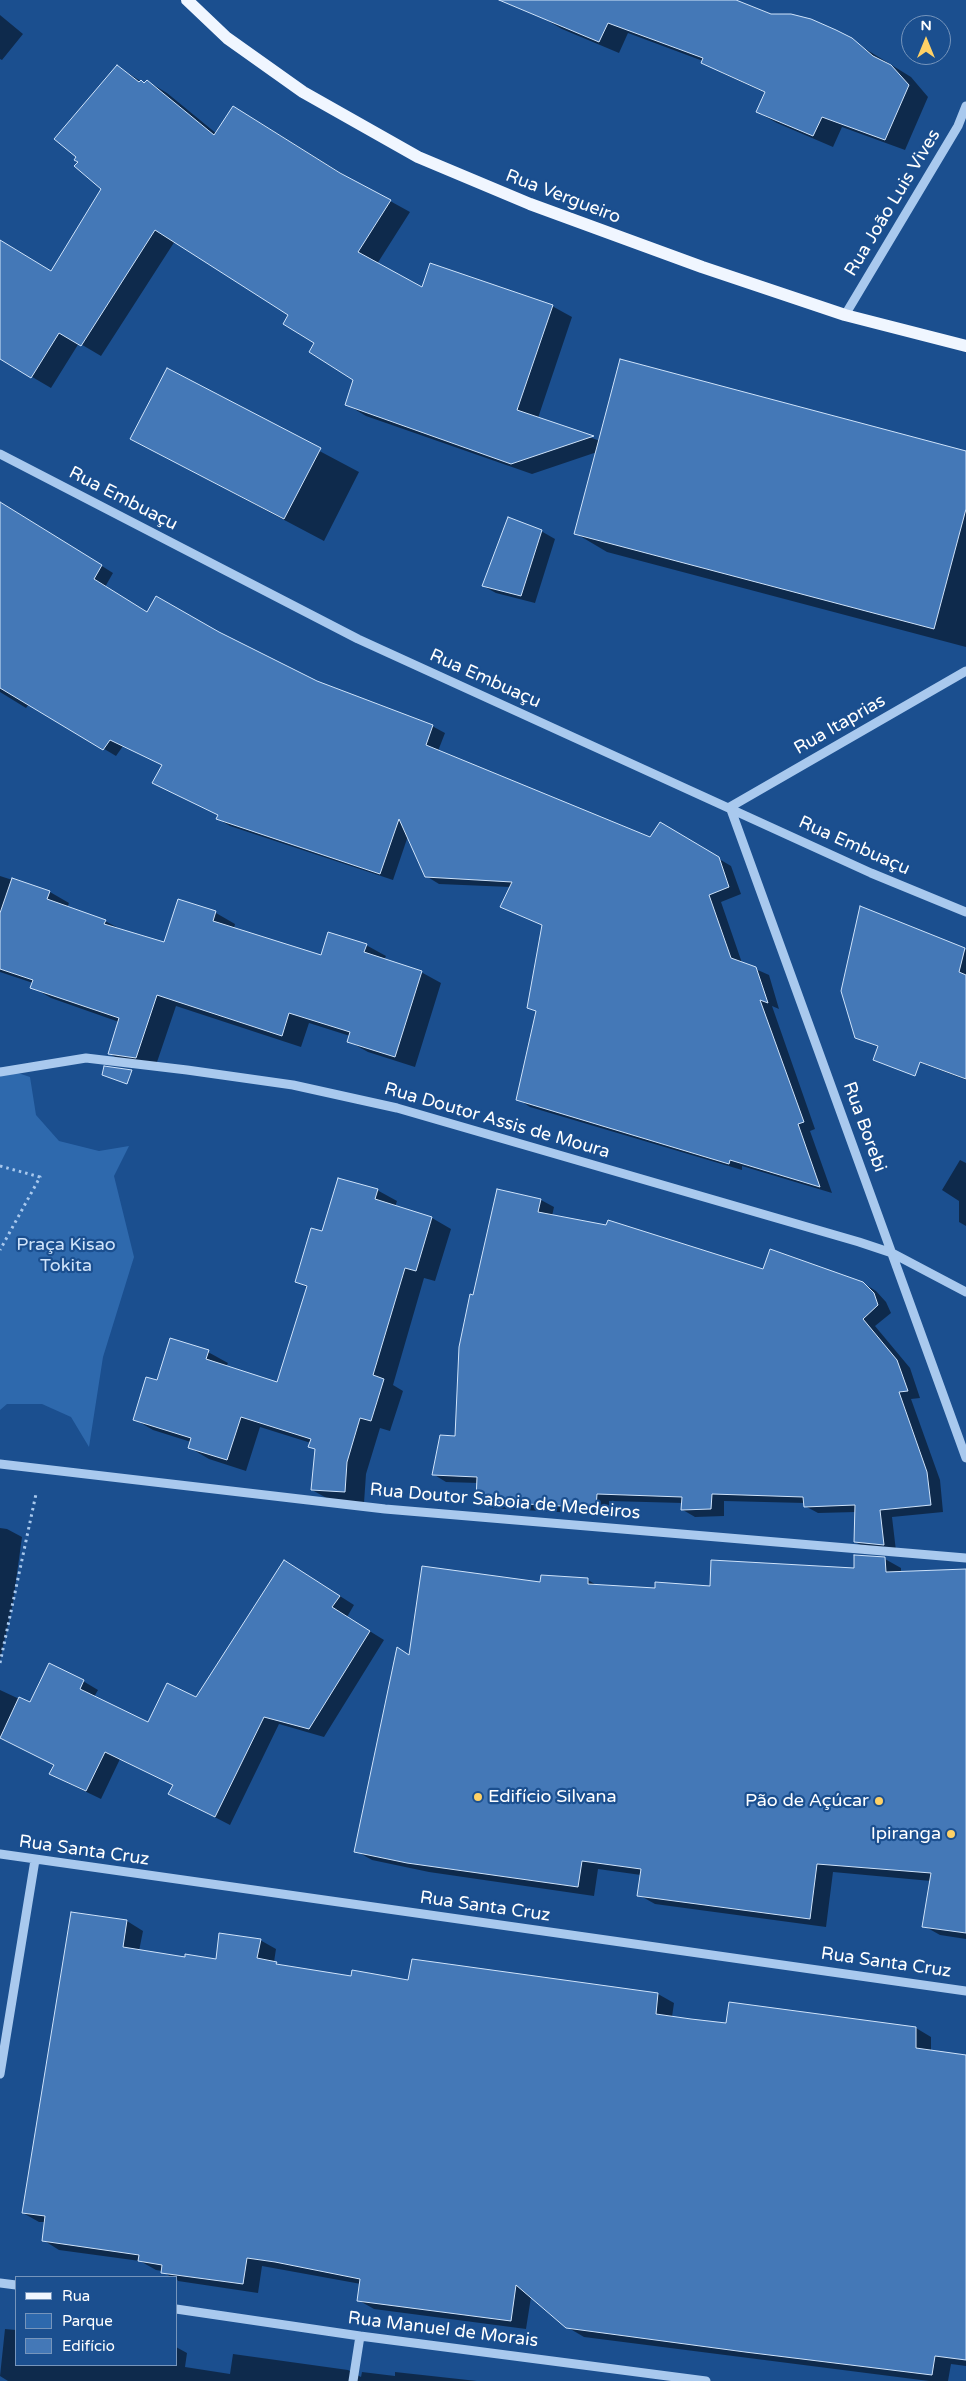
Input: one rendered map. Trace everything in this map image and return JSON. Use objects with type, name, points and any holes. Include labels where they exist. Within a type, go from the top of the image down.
[{"type":"main road","name":"Rua Vergueiro","points":[[187,0],[227,38],[303,92],[418,157],[539,208],[844,316],[966,346]]},
{"type":"street","name":"Rua João Luis Vives","points":[[844,316],[958,126],[966,106]]},
{"type":"street","name":"Rua Embuaçu","points":[[0,454],[358,640],[730,807],[871,873],[966,912]]},
{"type":"street","name":"Rua Itaprias","points":[[730,807],[966,671]]},
{"type":"street","name":"Rua Borebi","points":[[730,807],[966,1458]]},
{"type":"street","name":"Rua Doutor Assis de Moura","points":[[0,1072],[86,1058],[187,1070],[293,1086],[397,1108],[728,1203],[892,1253],[966,1292]]},
{"type":"street","name":"Rua Doutor Saboia de Medeiros","points":[[0,1464],[385,1509],[966,1558]]},
{"type":"street","name":"Rua Santa Cruz","points":[[0,1854],[966,1991]]},
{"type":"street","points":[[0,2074],[35,1860]]},
{"type":"street","points":[[0,2283],[15,2285]]},
{"type":"street","name":"Rua Manuel de Morais","points":[[178,2309],[360,2336],[706,2381]]},
{"type":"street","points":[[353,2381],[360,2336]]},
{"type":"path","points":[[0,1166],[40,1177],[0,1250]]},
{"type":"path","points":[[0,1662],[41,1469]]},
{"type":"green space","name":"Praça Kisao Tokita","points":[[0,1067],[30,1077],[36,1115],[59,1141],[99,1151],[129,1146],[114,1176],[134,1257],[103,1357],[89,1447],[71,1417],[42,1404],[7,1404],[0,1410]]},
{"type":"building","points":[[499,0],[736,0],[771,14],[791,14],[811,19],[836,30],[852,38],[873,56],[891,65],[909,85],[885,140],[822,117],[813,136],[756,112],[765,92],[701,63],[703,58],[608,23],[599,42]]},
{"type":"building","points":[[117,65],[139,82],[141,80],[144,83],[147,80],[214,135],[233,106],[340,173],[391,200],[358,252],[422,287],[430,263],[553,305],[517,410],[594,436],[511,464],[345,405],[353,380],[309,352],[314,343],[283,324],[288,315],[155,230],[81,346],[59,333],[31,378],[0,359],[0,240],[51,271],[101,189],[74,166],[78,162],[74,160],[76,157],[54,139]]},
{"type":"building","points":[[620,359],[966,451],[966,509],[934,629],[574,534]]},
{"type":"building","points":[[167,368],[321,448],[284,519],[130,439]]},
{"type":"building","points":[[0,502],[102,565],[94,579],[147,612],[156,596],[219,632],[317,681],[433,725],[426,745],[650,837],[660,822],[719,857],[729,887],[709,895],[731,958],[756,967],[768,1003],[760,1000],[804,1122],[798,1124],[820,1187],[730,1160],[729,1164],[516,1100],[536,1011],[527,1008],[542,925],[500,907],[512,882],[425,877],[399,819],[380,874],[216,819],[218,815],[152,783],[162,765],[110,740],[103,750],[0,688]]},
{"type":"building","points":[[508,517],[542,530],[521,596],[482,586]]},
{"type":"building","points":[[12,878],[50,891],[47,899],[106,920],[104,924],[164,942],[178,899],[216,911],[213,921],[321,955],[328,932],[367,944],[364,952],[422,971],[395,1057],[347,1042],[350,1032],[289,1013],[282,1036],[157,995],[136,1058],[108,1054],[119,1018],[30,988],[33,980],[0,969],[0,913]]},
{"type":"building","points":[[860,906],[965,948],[959,972],[966,975],[966,1079],[920,1062],[915,1076],[873,1060],[878,1046],[855,1038],[841,991]]},
{"type":"building","points":[[104,1066],[132,1070],[127,1084],[102,1075]]},
{"type":"building","points":[[338,1178],[378,1189],[375,1199],[432,1217],[416,1271],[405,1268],[373,1375],[384,1379],[371,1421],[360,1418],[347,1462],[345,1492],[311,1490],[315,1449],[308,1447],[311,1439],[241,1417],[227,1460],[188,1448],[191,1438],[133,1420],[146,1377],[157,1380],[170,1338],[209,1350],[206,1359],[277,1382],[307,1286],[295,1282],[311,1228],[322,1231]]},
{"type":"building","points":[[497,1189],[541,1199],[538,1212],[606,1225],[608,1220],[763,1269],[770,1249],[863,1282],[874,1293],[878,1305],[863,1319],[897,1360],[908,1391],[899,1392],[927,1472],[931,1505],[880,1510],[884,1545],[854,1542],[855,1505],[804,1507],[803,1497],[712,1494],[711,1509],[681,1510],[682,1497],[597,1494],[596,1508],[476,1501],[477,1477],[432,1475],[440,1435],[455,1436],[459,1347],[470,1294],[473,1295]]},
{"type":"building","points":[[854,1555],[885,1557],[886,1572],[966,1569],[966,1933],[922,1927],[931,1873],[817,1864],[810,1919],[637,1896],[641,1869],[582,1861],[578,1887],[407,1863],[354,1852],[397,1647],[409,1655],[422,1566],[540,1582],[541,1575],[588,1578],[588,1584],[655,1588],[655,1582],[710,1586],[711,1560],[854,1568]]},
{"type":"building","points":[[284,1560],[340,1596],[332,1607],[370,1631],[309,1729],[264,1717],[215,1817],[168,1794],[173,1785],[105,1752],[86,1791],[49,1774],[54,1765],[0,1738],[19,1697],[30,1702],[49,1663],[84,1680],[80,1689],[148,1722],[167,1683],[196,1697]]},
{"type":"building","points":[[71,1912],[127,1920],[123,1947],[185,1957],[185,1954],[216,1959],[219,1933],[261,1939],[257,1958],[277,1962],[276,1964],[351,1976],[352,1970],[408,1980],[412,1959],[658,1993],[656,2014],[691,2019],[726,2023],[729,2002],[916,2027],[916,2048],[966,2055],[966,2360],[935,2356],[932,2375],[745,2352],[566,2328],[516,2285],[511,2321],[357,2301],[360,2279],[275,2262],[247,2258],[243,2284],[161,2273],[162,2265],[138,2261],[139,2255],[42,2241],[45,2216],[22,2213]]},
{"type":"place","name":"Edifício Silvana","points":[[478,1797]]},
{"type":"place","name":"Pão de Açúcar","points":[[879,1801]]},
{"type":"place","name":"Ipiranga","points":[[951,1834]]}]
